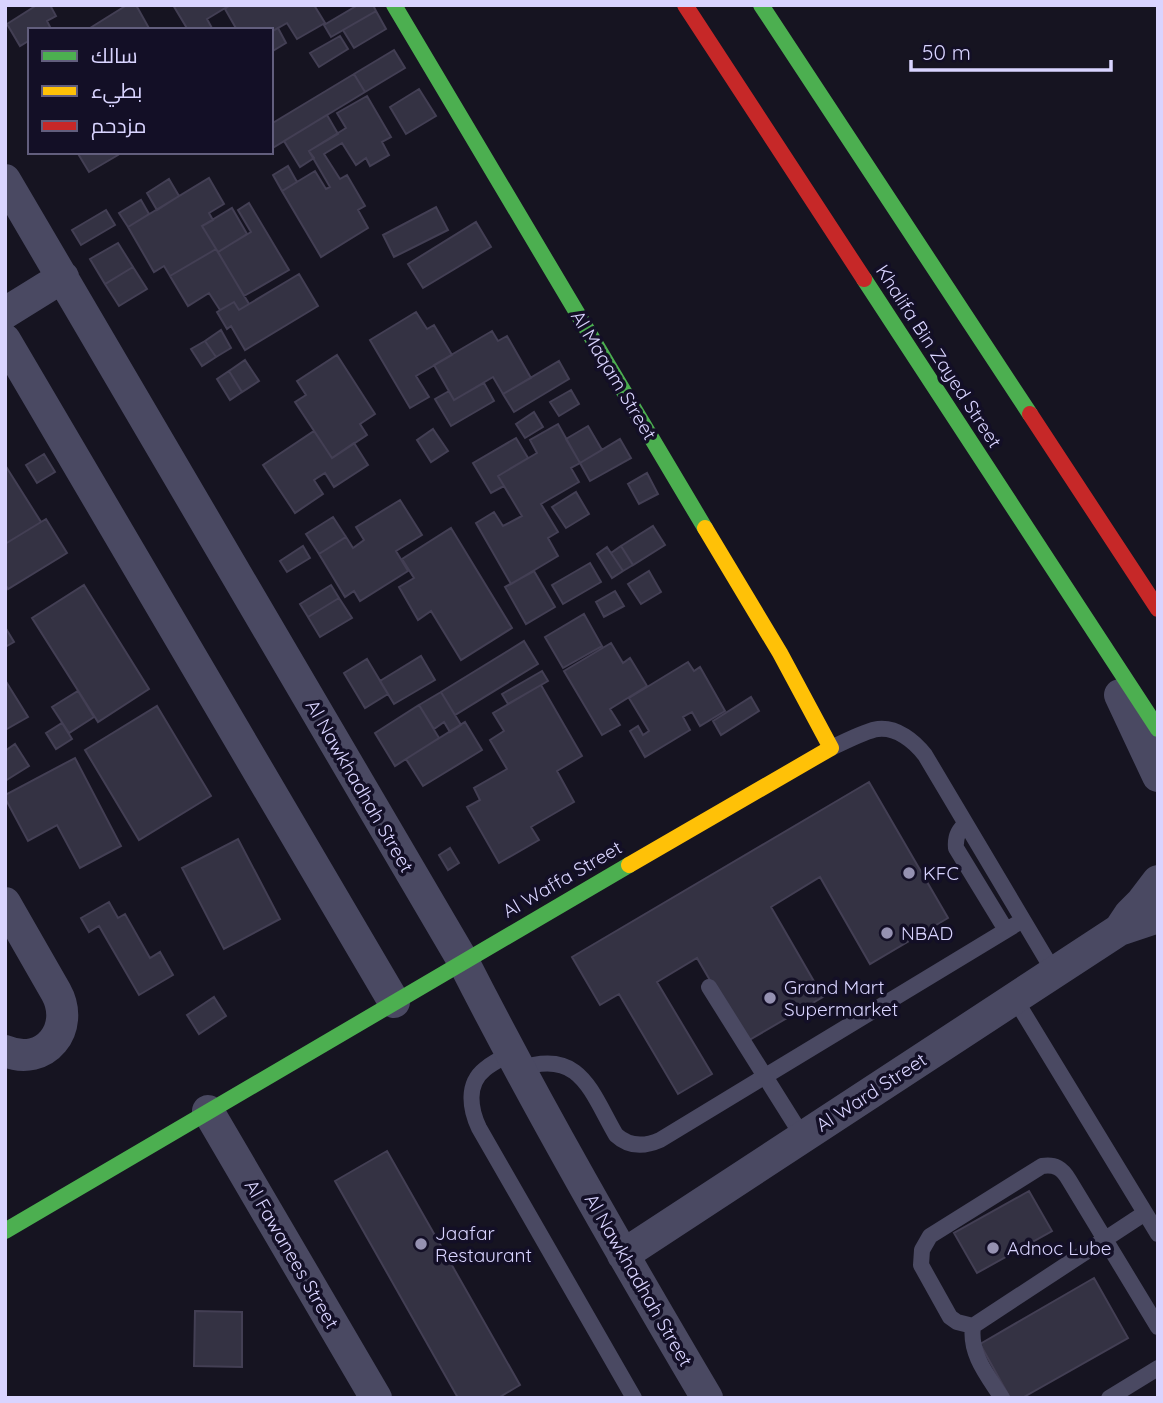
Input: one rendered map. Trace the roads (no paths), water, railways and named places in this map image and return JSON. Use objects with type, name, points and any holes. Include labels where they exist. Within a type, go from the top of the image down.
[{"type":"main road","name":"Al Maqam Street","points":[[394,5],[780,653],[831,748]]},
{"type":"main road","name":"Khalifa Bin Zayed Street","points":[[685,5],[1158,729]]},
{"type":"main road","points":[[761,5],[1158,608]]},
{"type":"main road","name":"Al Waffa Street","points":[[5,1231],[831,748]]},
{"type":"street","name":"Al Nawkhadhah Street","points":[[5,180],[463,961],[514,1061],[707,1398]]},
{"type":"street","points":[[5,313],[63,277]]},
{"type":"street","points":[[5,340],[394,1002]]},
{"type":"street","points":[[1079,608],[1158,776]]},
{"type":"street","name":"Al Ward Street","points":[[1119,930],[1158,881]]},
{"type":"street","points":[[5,904],[61,1001],[63,1021],[60,1031],[47,1047],[38,1052],[18,1055],[5,1051]]},
{"type":"street","name":"Al Ward Street","points":[[623,1255],[1119,930],[1158,917]]},
{"type":"street","name":"Al Fawanees Street","points":[[208,1111],[376,1398]]},
{"type":"lane","name":"Al Waffa Street","points":[[831,748],[877,729],[896,732],[916,744],[1054,972]]},
{"type":"lane","points":[[966,824],[960,828],[957,835],[956,848],[1006,930]]},
{"type":"lane","points":[[634,1398],[472,1113],[471,1095],[484,1069],[514,1061],[562,1065],[573,1070],[586,1082],[615,1135],[631,1144],[651,1144],[1023,920]]},
{"type":"lane","points":[[709,987],[803,1137]]},
{"type":"lane","points":[[1015,999],[1158,1234]]},
{"type":"lane","points":[[1145,1213],[1105,1240],[973,1326],[957,1322],[950,1317],[921,1265],[922,1250],[930,1236],[1042,1167],[1058,1167],[1065,1172],[1105,1240],[1158,1327]]},
{"type":"lane","points":[[973,1326],[972,1343],[975,1353],[1002,1398]]},
{"type":"lane","points":[[1109,1398],[1157,1369]]},
{"type":"place","name":"KFC","points":[[909,873]]},
{"type":"place","name":"NBAD","points":[[887,933]]},
{"type":"place","name":"Grand Mart Supermarket","points":[[770,998]]},
{"type":"place","name":"Jaafar Restaurant","points":[[421,1244]]},
{"type":"place","name":"Adnoc Lube","points":[[993,1248]]}]
